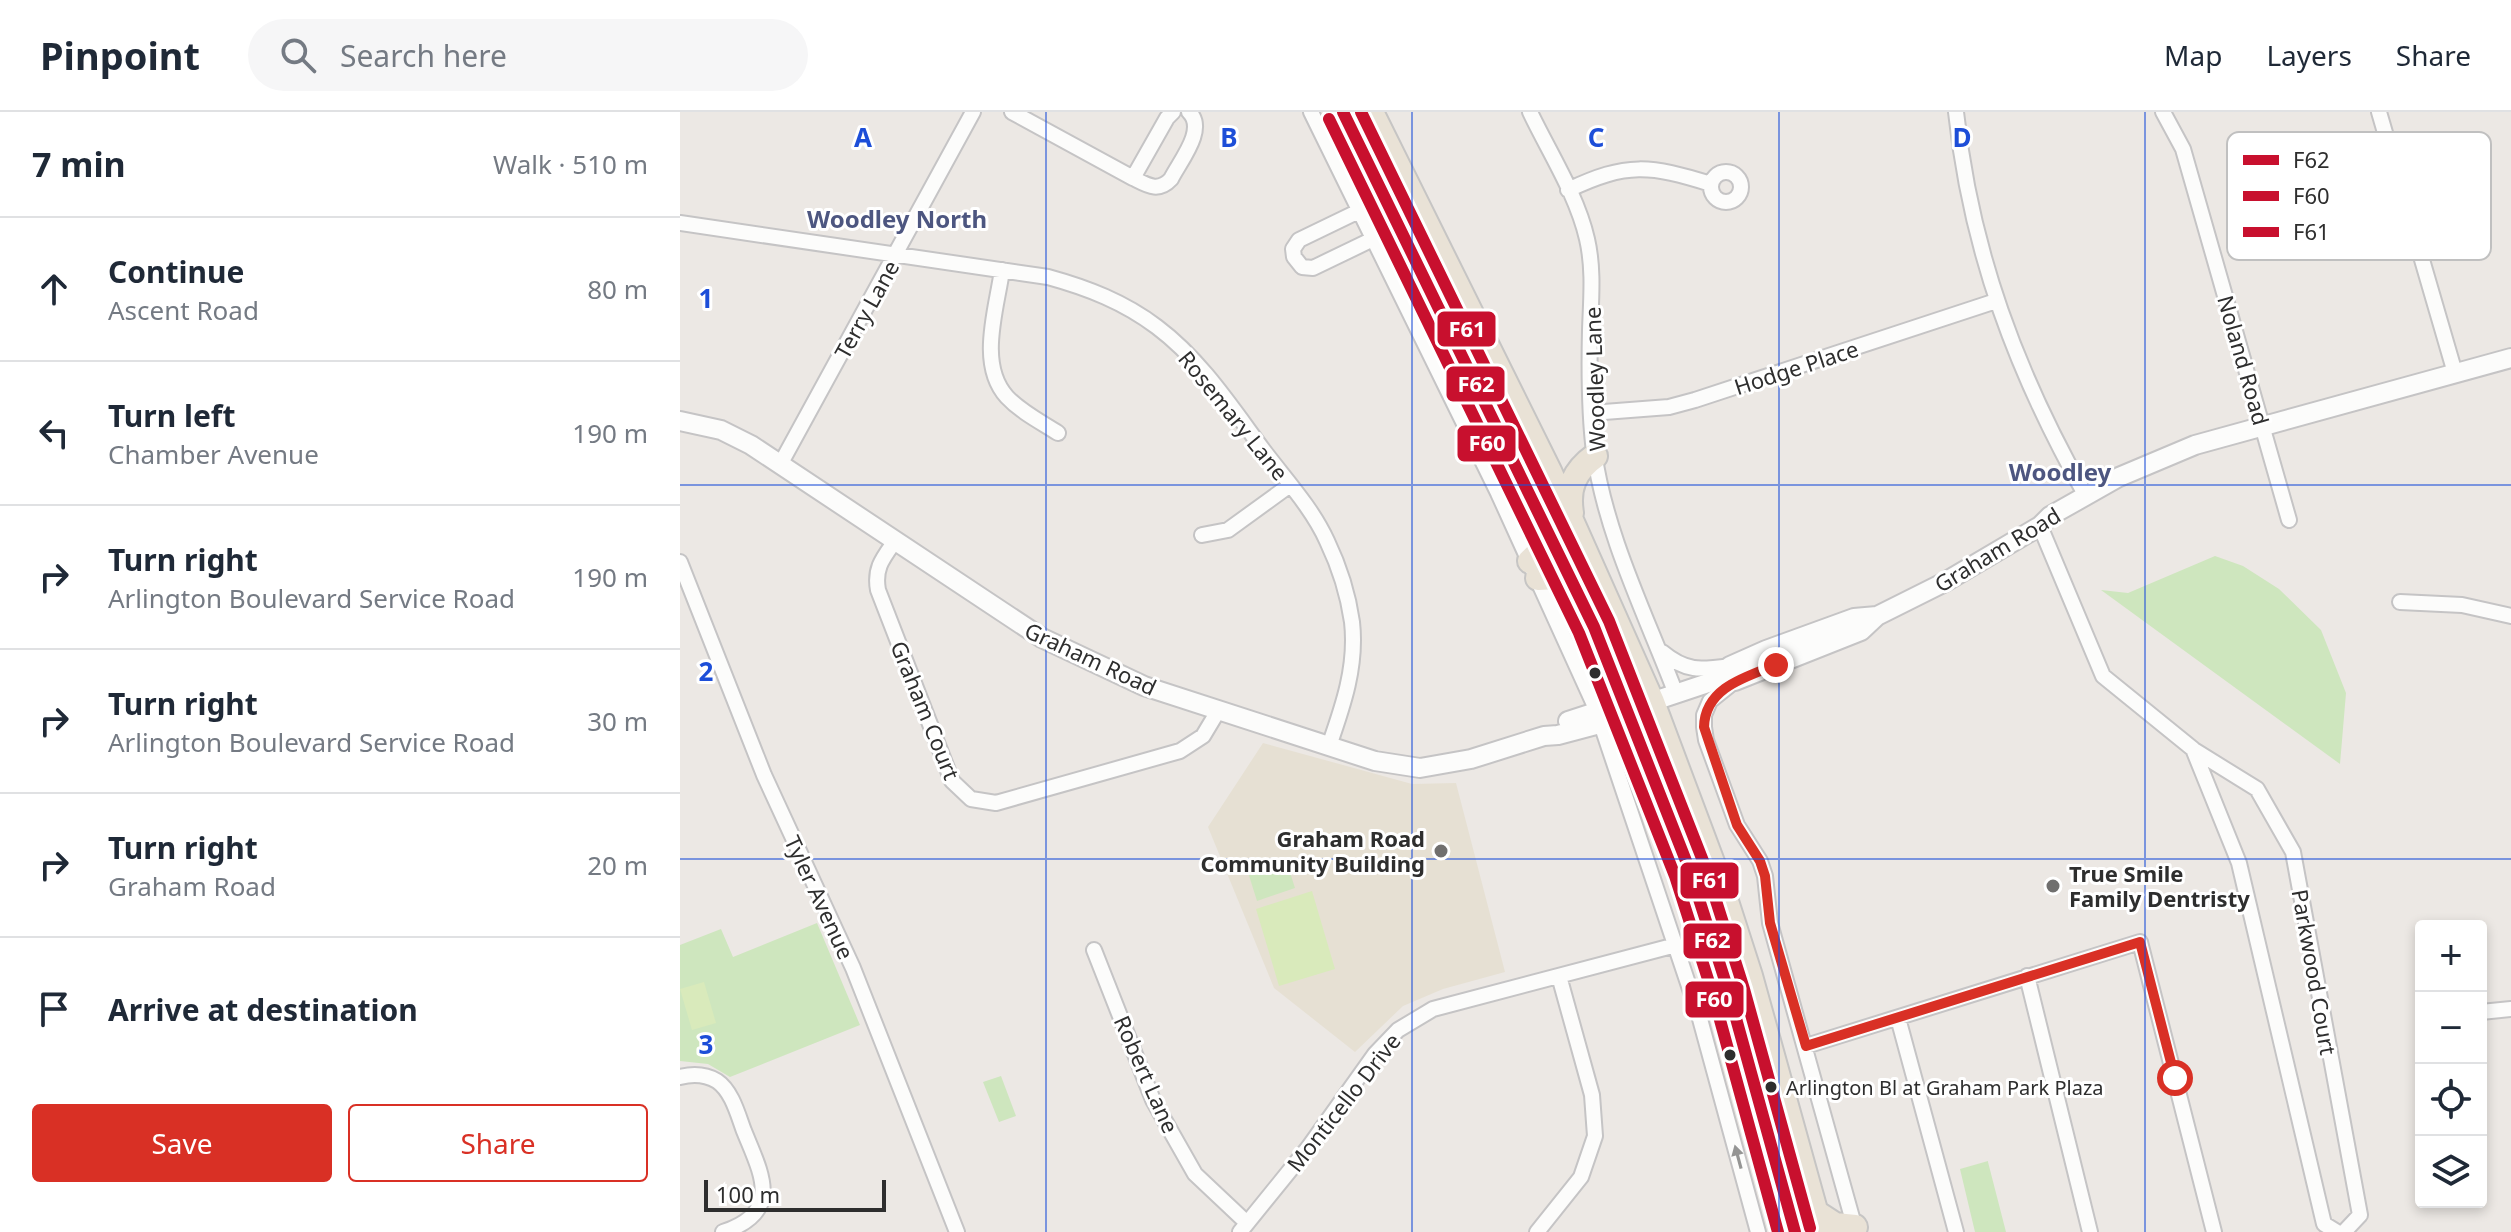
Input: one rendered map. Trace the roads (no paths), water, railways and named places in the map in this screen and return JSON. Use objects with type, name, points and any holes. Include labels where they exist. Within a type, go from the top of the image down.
[{"type":"highway","points":[[1343,112],[1540,513],[1627,710],[1690,871],[1710,932],[1795,1232]]},
{"type":"highway","points":[[1371,112],[1574,527],[1652,702],[1722,889],[1750,976],[1818,1222],[1853,1230]]},
{"type":"highway","points":[[1574,527],[1570,488],[1578,471],[1595,456]]},
{"type":"highway","points":[[1540,513],[1543,544],[1534,570],[1557,577],[1577,591]]},
{"type":"street","name":"Terry Lane","points":[[781,463],[973,112]]},
{"type":"street","points":[[1012,112],[1157,188],[1171,179],[1196,131],[1196,120],[1189,112]]},
{"type":"street","points":[[1133,178],[1173,112]]},
{"type":"street","points":[[1311,112],[1534,570],[1599,718],[1704,1033],[1758,1232]]},
{"type":"street","name":"Woodley Lane","points":[[1530,112],[1581,219],[1591,265],[1591,413],[1595,456],[1610,521],[1676,694]]},
{"type":"street","points":[[1956,112],[1968,194],[1996,301],[2035,400],[2086,496]]},
{"type":"street","name":"Noland Road","points":[[2163,112],[2183,149],[2289,520]]},
{"type":"street","points":[[2379,112],[2385,132]]},
{"type":"street","points":[[1568,190],[1603,174],[1632,168],[1661,170],[1711,184]]},
{"type":"street","points":[[1359,211],[1299,240],[1293,249],[1294,257],[1302,267],[1313,268],[1373,239]]},
{"type":"street","name":"Rosemary Lane","points":[[680,223],[1048,277],[1090,290],[1128,308],[1159,328],[1200,367],[1290,485],[1327,540],[1339,568],[1352,624],[1350,677],[1329,746]]},
{"type":"street","points":[[2422,260],[2455,373]]},
{"type":"street","points":[[1002,270],[991,344],[993,370],[1004,394],[1015,405],[1058,433]]},
{"type":"street","name":"Hodge Place","points":[[1591,413],[1669,407],[1695,400],[1996,301]]},
{"type":"street","name":"Graham Road","points":[[680,421],[721,430],[781,463],[1042,638],[1144,686],[1375,761],[1420,768],[1471,759],[1544,736],[1558,735],[1599,718],[1861,631],[1877,616],[1945,582],[2040,526],[2050,516],[2157,460],[2195,445],[2511,358]]},
{"type":"street","points":[[1202,535],[1228,530],[1290,485]]},
{"type":"street","name":"Parkwood Court","points":[[2040,526],[2103,676],[2193,749],[2257,789],[2293,852],[2360,1215],[2344,1232]]},
{"type":"street","name":"Graham Court","points":[[895,541],[878,566],[878,590],[952,781],[968,805],[996,803],[1180,751],[1203,736],[1218,711]]},
{"type":"street","name":"Tyler Avenue","points":[[680,562],[764,775],[853,968],[957,1232]]},
{"type":"street","points":[[2400,602],[2462,605],[2511,616]]},
{"type":"street","points":[[1659,649],[1676,663],[1727,675],[1710,701],[1704,715],[1704,727],[1737,825],[1760,861],[1765,876],[1770,923],[1806,1046],[1853,1230]]},
{"type":"street","name":"Parkwood Court","points":[[2193,749],[2239,863],[2324,1224],[2337,1232]]},
{"type":"street","points":[[1806,1046],[2140,942],[2214,1232]]},
{"type":"street","name":"Monticello Drive","points":[[1244,1228],[1308,1148],[1375,1054],[1398,1030],[1433,1009],[1676,945]]},
{"type":"street","name":"Robert Lane","points":[[1094,950],[1157,1107],[1195,1174],[1244,1228]]},
{"type":"street","points":[[1537,1232],[1581,1177],[1595,1136],[1592,1095],[1559,976]]},
{"type":"street","points":[[2027,976],[2090,1232]]},
{"type":"street","points":[[2487,1011],[2511,1009]]},
{"type":"street","points":[[1898,1018],[1956,1232]]},
{"type":"street","points":[[680,1077],[697,1075],[717,1081],[722,1086],[732,1102],[761,1173],[763,1193],[755,1214],[742,1226],[723,1232]]},
{"type":"place","name":"Graham Road Community Building","points":[[1441,851]]},
{"type":"place","name":"True Smile Family Dentristy","points":[[2053,886]]},
{"type":"place","name":"Arlington Bl at Graham Park Plaza","points":[[1771,1087]]},
{"type":"district","name":"Woodley North","points":[[897,218]]},
{"type":"district","name":"Woodley","points":[[2060,471]]}]
